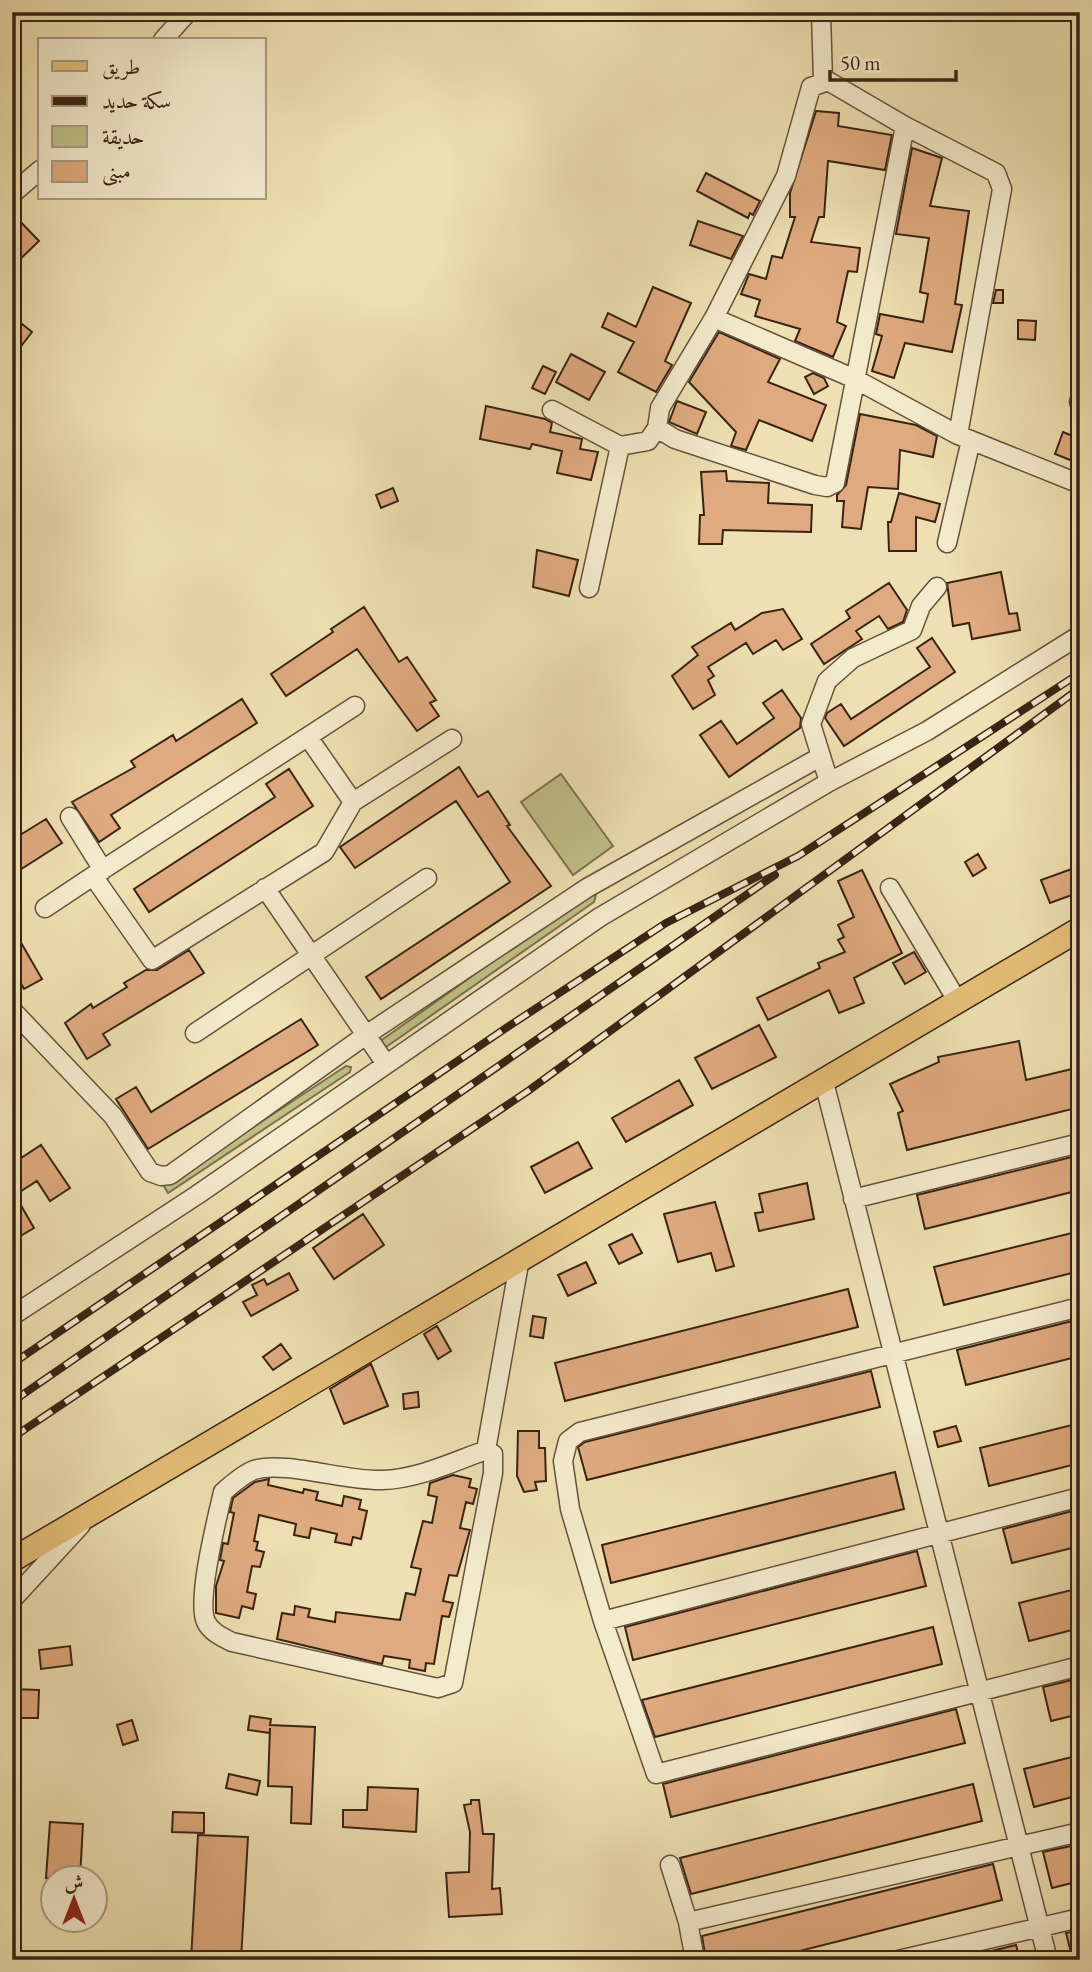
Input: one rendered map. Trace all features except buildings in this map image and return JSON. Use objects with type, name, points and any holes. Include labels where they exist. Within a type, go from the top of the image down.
[{"type":"main road","points":[[12,1560],[1080,929]]},
{"type":"street","points":[[165,38],[188,12]]},
{"type":"street","points":[[821,12],[823,82]]},
{"type":"street","points":[[552,410],[621,446],[648,440],[657,428],[660,408],[714,317],[786,176],[811,87],[823,82],[837,84],[905,126],[996,173],[1001,179],[1002,189],[947,543]]},
{"type":"street","points":[[657,428],[675,439],[827,487],[835,483],[905,126]]},
{"type":"street","points":[[12,194],[38,172]]},
{"type":"street","points":[[714,317],[855,379],[964,437],[1080,484]]},
{"type":"street","points":[[589,588],[621,446]]},
{"type":"street","points":[[829,782],[811,724],[827,681],[853,658],[912,630],[921,606],[937,587]]},
{"type":"street","points":[[12,1316],[197,1195],[600,917],[829,782],[927,731],[1080,635]]},
{"type":"street","points":[[45,908],[355,706]]},
{"type":"street","points":[[308,737],[353,802]]},
{"type":"street","points":[[70,817],[98,873],[152,960],[324,852],[353,802],[452,740]]},
{"type":"street","points":[[12,1010],[113,1116],[150,1172],[161,1177],[170,1175],[366,1035],[587,888],[820,757]]},
{"type":"street","points":[[195,1033],[312,957],[427,877]]},
{"type":"street","points":[[265,888],[386,1064]]},
{"type":"street","points":[[890,888],[958,1002]]},
{"type":"street","points":[[824,1082],[1048,1960]]},
{"type":"street","points":[[853,1199],[1080,1143]]},
{"type":"street","points":[[486,1450],[520,1258]]},
{"type":"street","points":[[1080,1307],[580,1432],[568,1441],[563,1461],[570,1510],[603,1621],[656,1774],[1080,1666]]},
{"type":"street","points":[[486,1450],[493,1454],[493,1474],[453,1683],[438,1688],[232,1642],[216,1634],[206,1623],[204,1597],[223,1492],[246,1475],[255,1470],[288,1469],[384,1480],[434,1470],[486,1450]]},
{"type":"street","points":[[603,1621],[1080,1497]]},
{"type":"street","points":[[12,1600],[89,1516]]},
{"type":"street","points":[[688,1922],[1080,1832]]},
{"type":"street","points":[[670,1865],[688,1922],[695,1960]]},
{"type":"street","points":[[898,1960],[1080,1918]]},
{"type":"green space","points":[[561,774],[613,846],[573,875],[521,802]]},
{"type":"green space","points":[[588,894],[596,895],[594,902],[386,1047],[379,1042]]},
{"type":"green space","points":[[346,1066],[351,1067],[350,1072],[168,1193],[164,1186]]},
{"type":"railway","points":[[12,1364],[506,1028],[666,923],[798,856],[1080,673]]},
{"type":"railway","points":[[12,1438],[528,1091],[1080,688]]},
{"type":"railway","points":[[12,1402],[775,875]]}]
